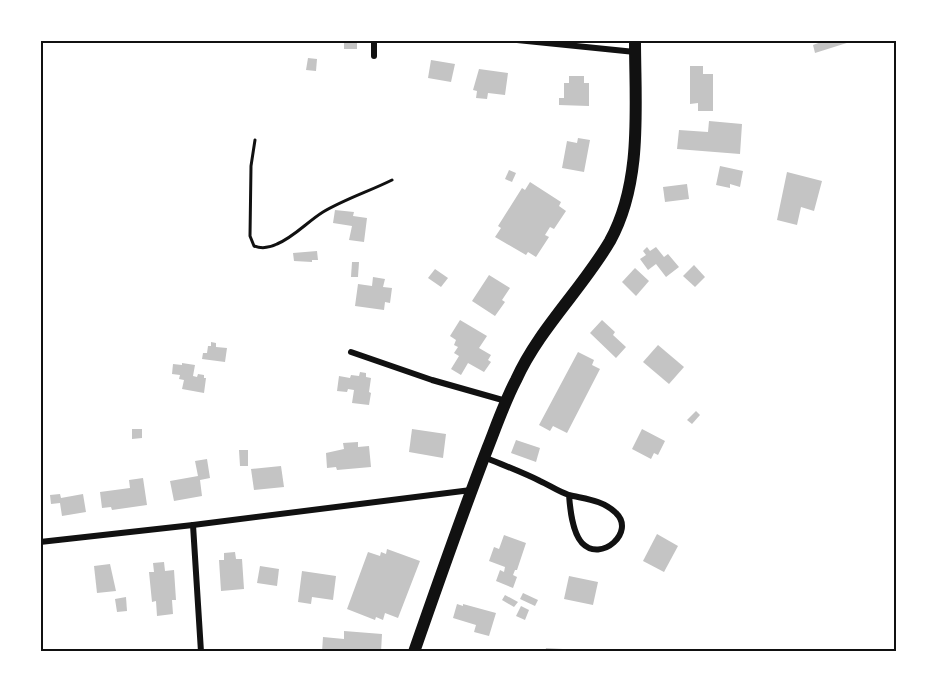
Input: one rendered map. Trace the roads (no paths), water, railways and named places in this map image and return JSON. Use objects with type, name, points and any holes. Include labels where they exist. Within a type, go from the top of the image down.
[{"type":"main road","points":[[414,651],[471,490],[516,378],[530,353],[603,252],[622,214],[630,182],[633,155],[635,46]]},
{"type":"street","points":[[374,40],[374,56]]},
{"type":"street","points":[[517,40],[635,46]]},
{"type":"street","points":[[351,352],[506,402]]},
{"type":"street","points":[[484,457],[568,495],[591,499],[606,506],[618,515],[621,522],[621,531],[612,545],[599,549],[582,543],[575,528],[568,495]]},
{"type":"street","points":[[40,542],[471,490]]},
{"type":"street","points":[[193,525],[201,651]]}]
